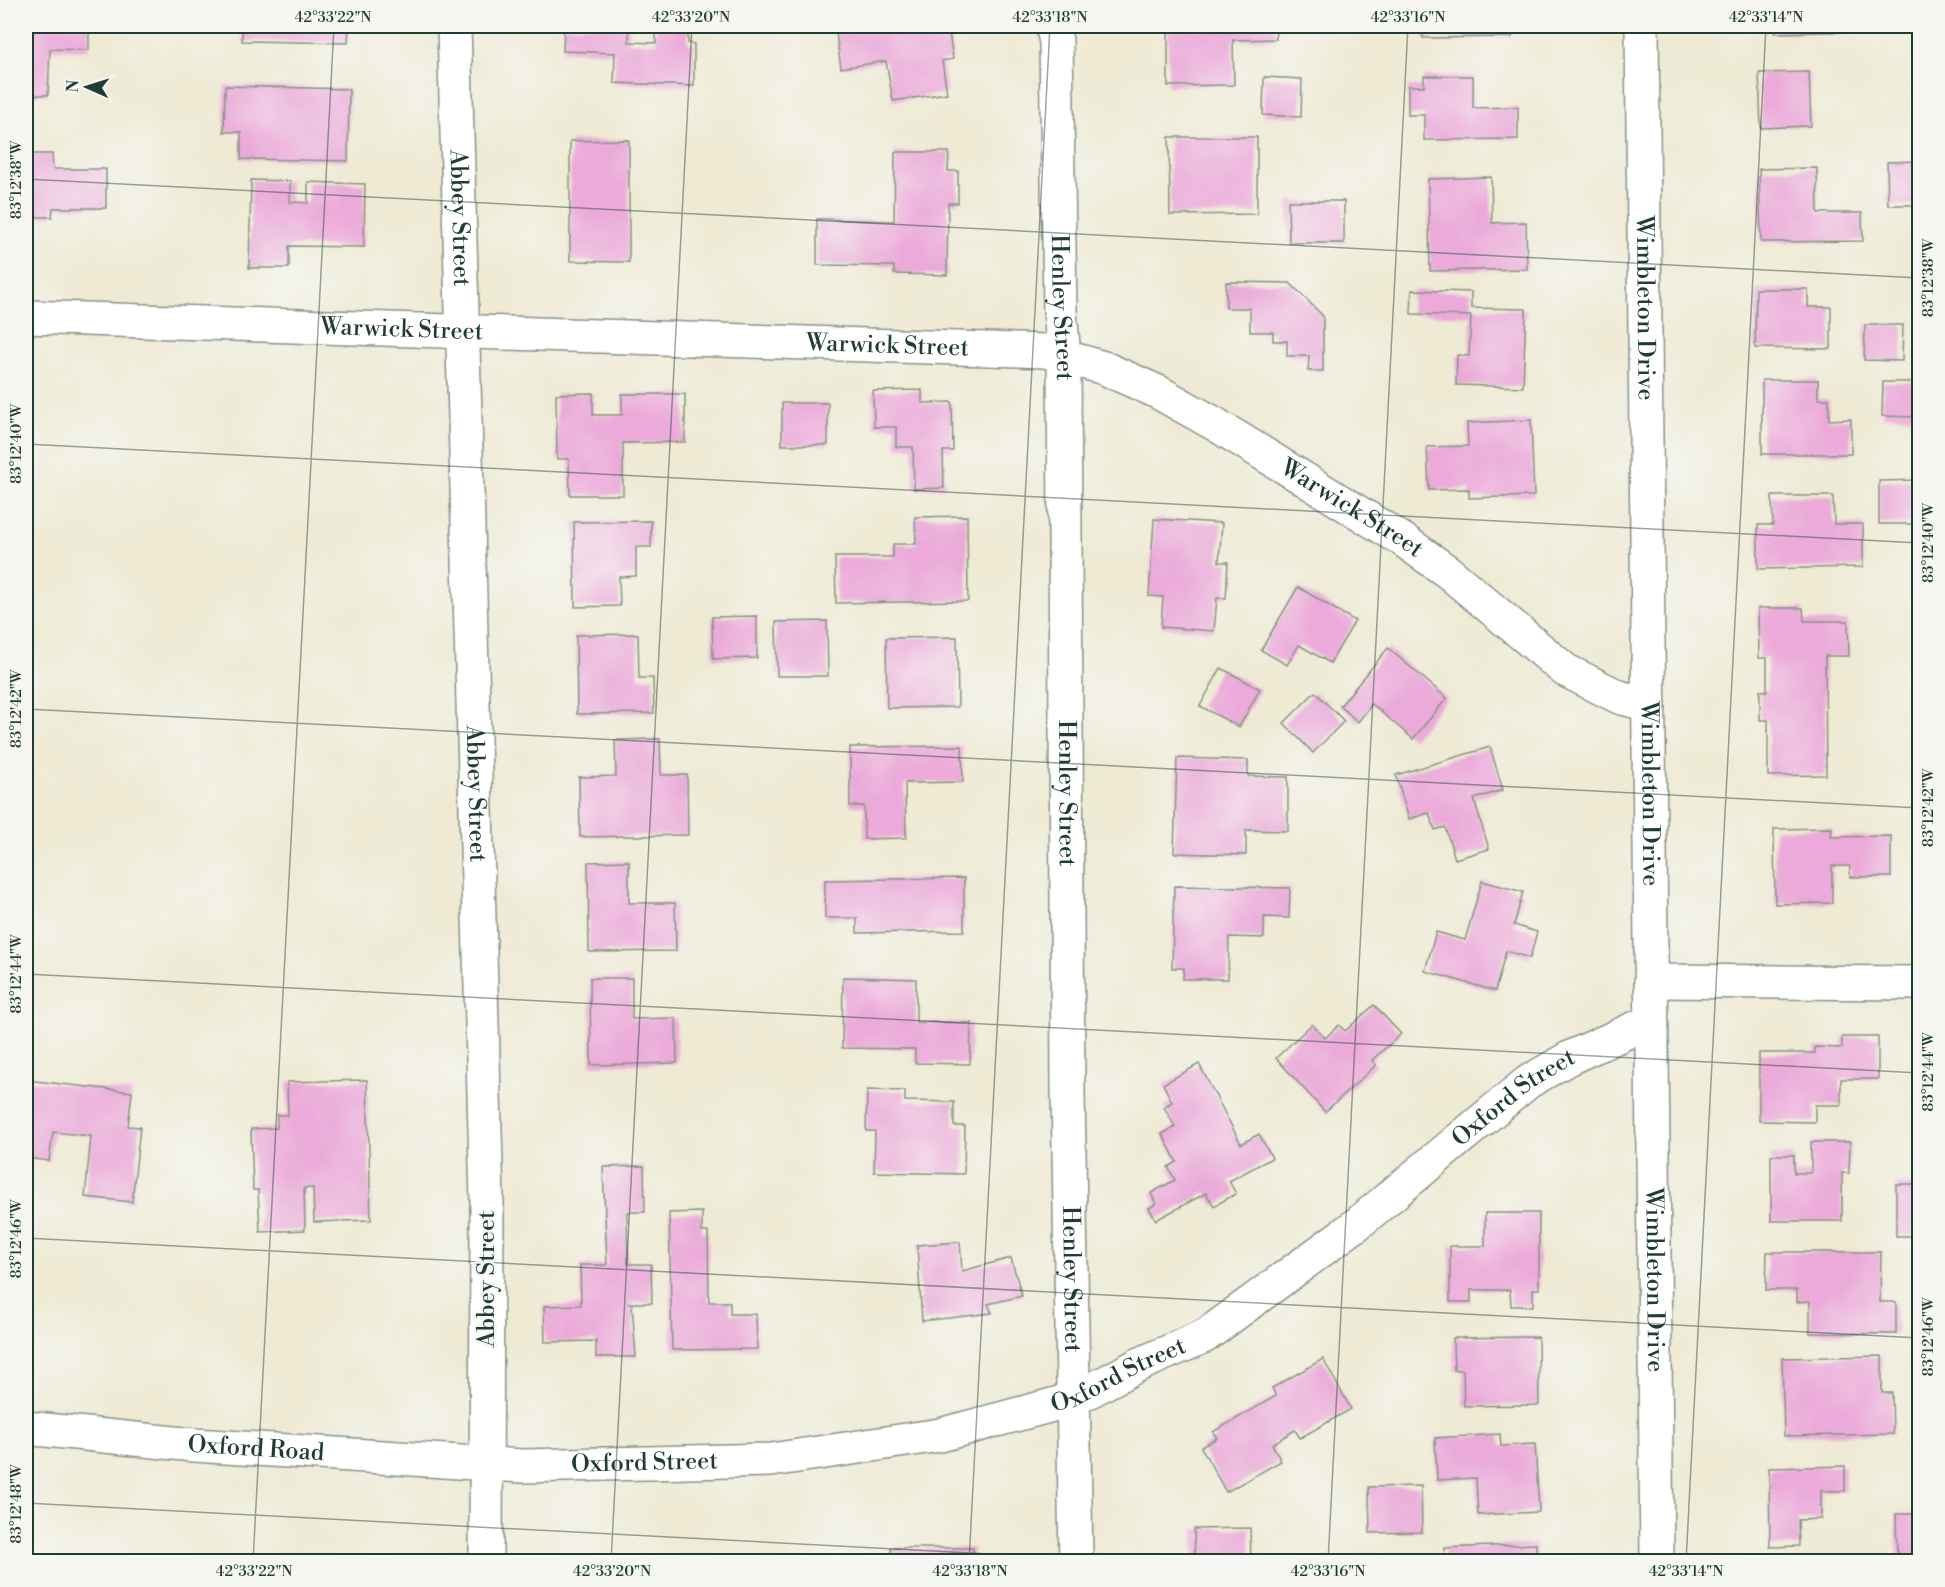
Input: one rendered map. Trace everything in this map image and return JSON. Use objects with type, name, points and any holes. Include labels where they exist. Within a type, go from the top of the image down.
[{"type":"street","name":"Abbey Street","points":[[454,26],[487,1201],[486,1562]]},
{"type":"street","name":"Henley Street","points":[[1052,26],[1056,41],[1060,311],[1064,356],[1068,1057],[1076,1562]]},
{"type":"street","name":"Wimbleton Drive","points":[[1642,26],[1657,1562]]},
{"type":"street","name":"Warwick Street","points":[[26,317],[1026,348],[1064,356],[1104,368],[1158,392],[1303,476],[1403,540],[1448,572],[1565,670],[1619,697],[1649,705]]},
{"type":"street","points":[[1651,981],[1920,982]]},
{"type":"street","name":"Oxford Street","points":[[486,1462],[523,1466],[771,1460],[940,1435],[1075,1399],[1138,1365],[1205,1336],[1356,1225],[1528,1082],[1569,1058],[1652,1022]]},
{"type":"street","name":"Oxford Road","points":[[26,1428],[194,1444],[486,1462]]},
{"type":"building","points":[[26,26],[89,26],[89,50],[50,49],[48,95],[26,95]]},
{"type":"building","points":[[242,26],[349,26],[348,43],[242,41]]},
{"type":"building","points":[[564,26],[629,26],[629,42],[656,43],[656,26],[688,26],[688,43],[694,44],[694,86],[614,83],[615,53],[563,51]]},
{"type":"building","points":[[835,26],[948,26],[953,59],[942,61],[947,93],[893,101],[886,61],[841,68]]},
{"type":"building","points":[[1168,26],[1275,26],[1276,39],[1233,40],[1234,85],[1168,86]]},
{"type":"building","points":[[1423,26],[1512,26],[1512,37],[1423,38]]},
{"type":"building","points":[[1774,26],[1885,26],[1885,31],[1774,33]]},
{"type":"building","points":[[1809,72],[1811,126],[1761,128],[1759,73]]},
{"type":"building","points":[[1424,76],[1473,76],[1473,108],[1518,107],[1518,139],[1424,140],[1424,115],[1408,115],[1408,86],[1424,86]]},
{"type":"building","points":[[1264,77],[1302,79],[1301,117],[1263,115]]},
{"type":"building","points":[[225,86],[349,89],[348,161],[241,159],[241,132],[224,132]]},
{"type":"building","points":[[1169,137],[1257,137],[1257,214],[1170,215]]},
{"type":"building","points":[[629,140],[629,262],[570,261],[570,141]]},
{"type":"building","points":[[895,152],[949,152],[948,171],[958,171],[958,203],[948,203],[947,275],[894,274],[894,266],[817,265],[817,219],[894,221]]},
{"type":"building","points":[[26,154],[52,154],[53,169],[106,169],[106,208],[53,208],[52,217],[26,217]]},
{"type":"building","points":[[1920,161],[1920,205],[1888,205],[1887,162]]},
{"type":"building","points":[[1817,168],[1818,213],[1862,213],[1863,241],[1761,242],[1759,169]]},
{"type":"building","points":[[1491,177],[1492,223],[1526,222],[1527,269],[1430,271],[1428,179]]},
{"type":"building","points":[[251,180],[290,181],[290,202],[308,203],[308,182],[365,184],[364,247],[289,246],[289,268],[249,268]]},
{"type":"building","points":[[1288,201],[1344,201],[1344,243],[1289,243]]},
{"type":"building","points":[[1226,282],[1290,283],[1323,316],[1323,371],[1308,371],[1309,356],[1287,356],[1287,341],[1273,341],[1273,332],[1250,332],[1250,308],[1226,308]]},
{"type":"building","points":[[1756,289],[1808,289],[1808,307],[1831,307],[1831,349],[1755,348]]},
{"type":"building","points":[[1412,290],[1471,292],[1471,308],[1526,309],[1523,387],[1456,385],[1457,355],[1469,356],[1471,316],[1411,314]]},
{"type":"building","points":[[1865,325],[1903,325],[1902,361],[1864,360]]},
{"type":"building","points":[[1762,380],[1818,380],[1818,399],[1829,399],[1829,420],[1851,419],[1851,454],[1762,454]]},
{"type":"building","points":[[1883,382],[1916,382],[1916,417],[1882,416]]},
{"type":"building","points":[[922,390],[922,403],[952,402],[953,451],[943,451],[944,488],[914,489],[913,447],[896,447],[896,427],[874,427],[873,391]]},
{"type":"building","points":[[593,393],[593,415],[622,415],[622,394],[685,394],[685,442],[623,443],[623,495],[570,495],[569,459],[557,459],[556,394]]},
{"type":"building","points":[[782,403],[828,403],[828,445],[782,445]]},
{"type":"building","points":[[1531,420],[1534,496],[1469,498],[1469,489],[1429,490],[1427,447],[1468,446],[1467,423]]},
{"type":"building","points":[[1920,480],[1920,524],[1879,524],[1879,481]]},
{"type":"building","points":[[1772,496],[1833,496],[1834,524],[1863,524],[1863,567],[1758,569],[1758,525],[1773,525]]},
{"type":"building","points":[[967,516],[968,601],[836,603],[835,557],[893,557],[893,544],[916,544],[915,517]]},
{"type":"building","points":[[1154,519],[1222,523],[1219,562],[1228,562],[1226,598],[1217,598],[1214,631],[1161,627],[1163,597],[1149,596]]},
{"type":"building","points":[[651,521],[651,547],[636,547],[636,576],[619,577],[620,606],[575,607],[574,522]]},
{"type":"building","points":[[1298,587],[1355,621],[1330,663],[1299,645],[1287,665],[1261,650]]},
{"type":"building","points":[[1758,608],[1803,608],[1804,621],[1848,621],[1849,656],[1825,656],[1826,775],[1768,776],[1768,720],[1760,720],[1760,691],[1767,691],[1767,658],[1759,658]]},
{"type":"building","points":[[757,616],[757,658],[713,659],[712,617]]},
{"type":"building","points":[[827,621],[828,676],[777,676],[776,622]]},
{"type":"building","points":[[638,634],[639,678],[653,678],[654,713],[577,714],[576,635]]},
{"type":"building","points":[[957,637],[958,707],[887,708],[886,638]]},
{"type":"building","points":[[1388,648],[1447,698],[1413,739],[1372,704],[1358,722],[1340,706]]},
{"type":"building","points":[[1221,668],[1260,689],[1239,727],[1200,706]]},
{"type":"building","points":[[1315,692],[1344,721],[1313,753],[1284,723]]},
{"type":"building","points":[[660,739],[661,775],[687,775],[688,835],[580,837],[579,777],[616,776],[615,740]]},
{"type":"building","points":[[962,746],[963,782],[905,783],[906,838],[864,839],[864,806],[850,806],[850,747]]},
{"type":"building","points":[[1490,747],[1503,790],[1474,799],[1489,849],[1455,859],[1445,827],[1435,830],[1429,813],[1409,819],[1396,775]]},
{"type":"building","points":[[1177,758],[1248,760],[1248,776],[1288,777],[1288,831],[1246,830],[1246,855],[1174,853]]},
{"type":"building","points":[[1832,828],[1831,837],[1891,836],[1891,877],[1850,877],[1850,866],[1832,866],[1832,903],[1775,904],[1774,829]]},
{"type":"building","points":[[629,861],[629,903],[675,903],[676,951],[589,952],[588,862]]},
{"type":"building","points":[[964,878],[964,931],[857,933],[857,918],[825,918],[825,880]]},
{"type":"building","points":[[1482,881],[1523,892],[1514,925],[1537,932],[1530,958],[1506,951],[1495,991],[1425,971],[1436,932],[1465,940]]},
{"type":"building","points":[[1174,886],[1290,888],[1289,918],[1264,917],[1264,938],[1229,937],[1228,979],[1183,979],[1184,968],[1172,968]]},
{"type":"building","points":[[843,977],[916,979],[916,1022],[971,1023],[970,1064],[915,1063],[915,1049],[842,1048]]},
{"type":"building","points":[[590,978],[632,978],[632,1019],[676,1018],[677,1063],[591,1065]]},
{"type":"building","points":[[1374,1005],[1401,1034],[1372,1060],[1376,1065],[1325,1112],[1276,1058],[1312,1024],[1325,1038],[1339,1025],[1345,1031]]},
{"type":"building","points":[[1842,1037],[1878,1037],[1878,1079],[1841,1079],[1841,1105],[1815,1105],[1815,1122],[1759,1121],[1759,1053],[1815,1053],[1815,1047],[1842,1048]]},
{"type":"building","points":[[1199,1064],[1241,1144],[1259,1134],[1272,1158],[1229,1181],[1236,1194],[1214,1206],[1206,1193],[1156,1220],[1149,1208],[1156,1204],[1151,1193],[1175,1180],[1168,1167],[1177,1162],[1162,1134],[1175,1127],[1164,1107],[1172,1102],[1163,1084]]},
{"type":"building","points":[[26,1080],[132,1092],[128,1126],[140,1127],[132,1202],[85,1197],[91,1136],[53,1132],[49,1161],[26,1158]]},
{"type":"building","points":[[367,1080],[371,1220],[314,1222],[313,1188],[304,1188],[305,1230],[260,1232],[258,1190],[253,1190],[251,1129],[277,1128],[277,1115],[288,1115],[287,1082]]},
{"type":"building","points":[[867,1090],[905,1091],[905,1101],[954,1102],[954,1126],[965,1126],[964,1174],[874,1172],[875,1131],[866,1131]]},
{"type":"building","points":[[1811,1142],[1850,1142],[1849,1173],[1842,1173],[1842,1221],[1771,1221],[1771,1155],[1794,1155],[1794,1173],[1811,1173]]},
{"type":"building","points":[[644,1166],[645,1212],[627,1212],[628,1264],[651,1264],[652,1303],[628,1303],[632,1305],[636,1357],[596,1357],[596,1341],[545,1342],[544,1306],[581,1305],[580,1265],[607,1265],[603,1167]]},
{"type":"building","points":[[1896,1184],[1920,1184],[1920,1236],[1896,1236]]},
{"type":"building","points":[[702,1212],[702,1232],[708,1232],[709,1302],[730,1302],[730,1314],[756,1314],[757,1349],[672,1350],[669,1213]]},
{"type":"building","points":[[1485,1213],[1539,1213],[1539,1289],[1533,1289],[1533,1306],[1511,1306],[1510,1290],[1471,1290],[1471,1302],[1450,1302],[1450,1246],[1485,1246]]},
{"type":"building","points":[[960,1242],[962,1271],[1011,1258],[1022,1296],[988,1304],[992,1313],[922,1321],[917,1245]]},
{"type":"building","points":[[1767,1252],[1881,1252],[1880,1302],[1896,1302],[1896,1334],[1810,1333],[1810,1301],[1797,1302],[1797,1290],[1766,1290]]},
{"type":"building","points":[[1538,1337],[1539,1405],[1464,1406],[1463,1370],[1454,1370],[1453,1338]]},
{"type":"building","points":[[1882,1356],[1882,1393],[1892,1393],[1893,1434],[1784,1436],[1782,1358]]},
{"type":"building","points":[[1323,1359],[1351,1409],[1300,1438],[1295,1430],[1272,1444],[1281,1461],[1226,1492],[1201,1447],[1217,1438],[1213,1432],[1276,1396],[1272,1388]]},
{"type":"building","points":[[1500,1434],[1501,1446],[1535,1444],[1539,1512],[1478,1515],[1476,1478],[1437,1480],[1435,1438]]},
{"type":"building","points":[[1845,1466],[1845,1491],[1821,1491],[1821,1519],[1798,1520],[1799,1546],[1770,1547],[1769,1468]]},
{"type":"building","points":[[1421,1486],[1422,1532],[1370,1533],[1369,1487]]},
{"type":"building","points":[[1896,1514],[1920,1514],[1920,1556],[1897,1557]]},
{"type":"building","points":[[1250,1528],[1251,1562],[1195,1562],[1194,1529]]},
{"type":"building","points":[[1536,1544],[1537,1562],[1445,1562],[1444,1548]]},
{"type":"building","points":[[891,1548],[973,1548],[973,1562],[891,1562]]},
{"type":"building","points":[[824,1558],[870,1558],[870,1562],[824,1562]]}]
